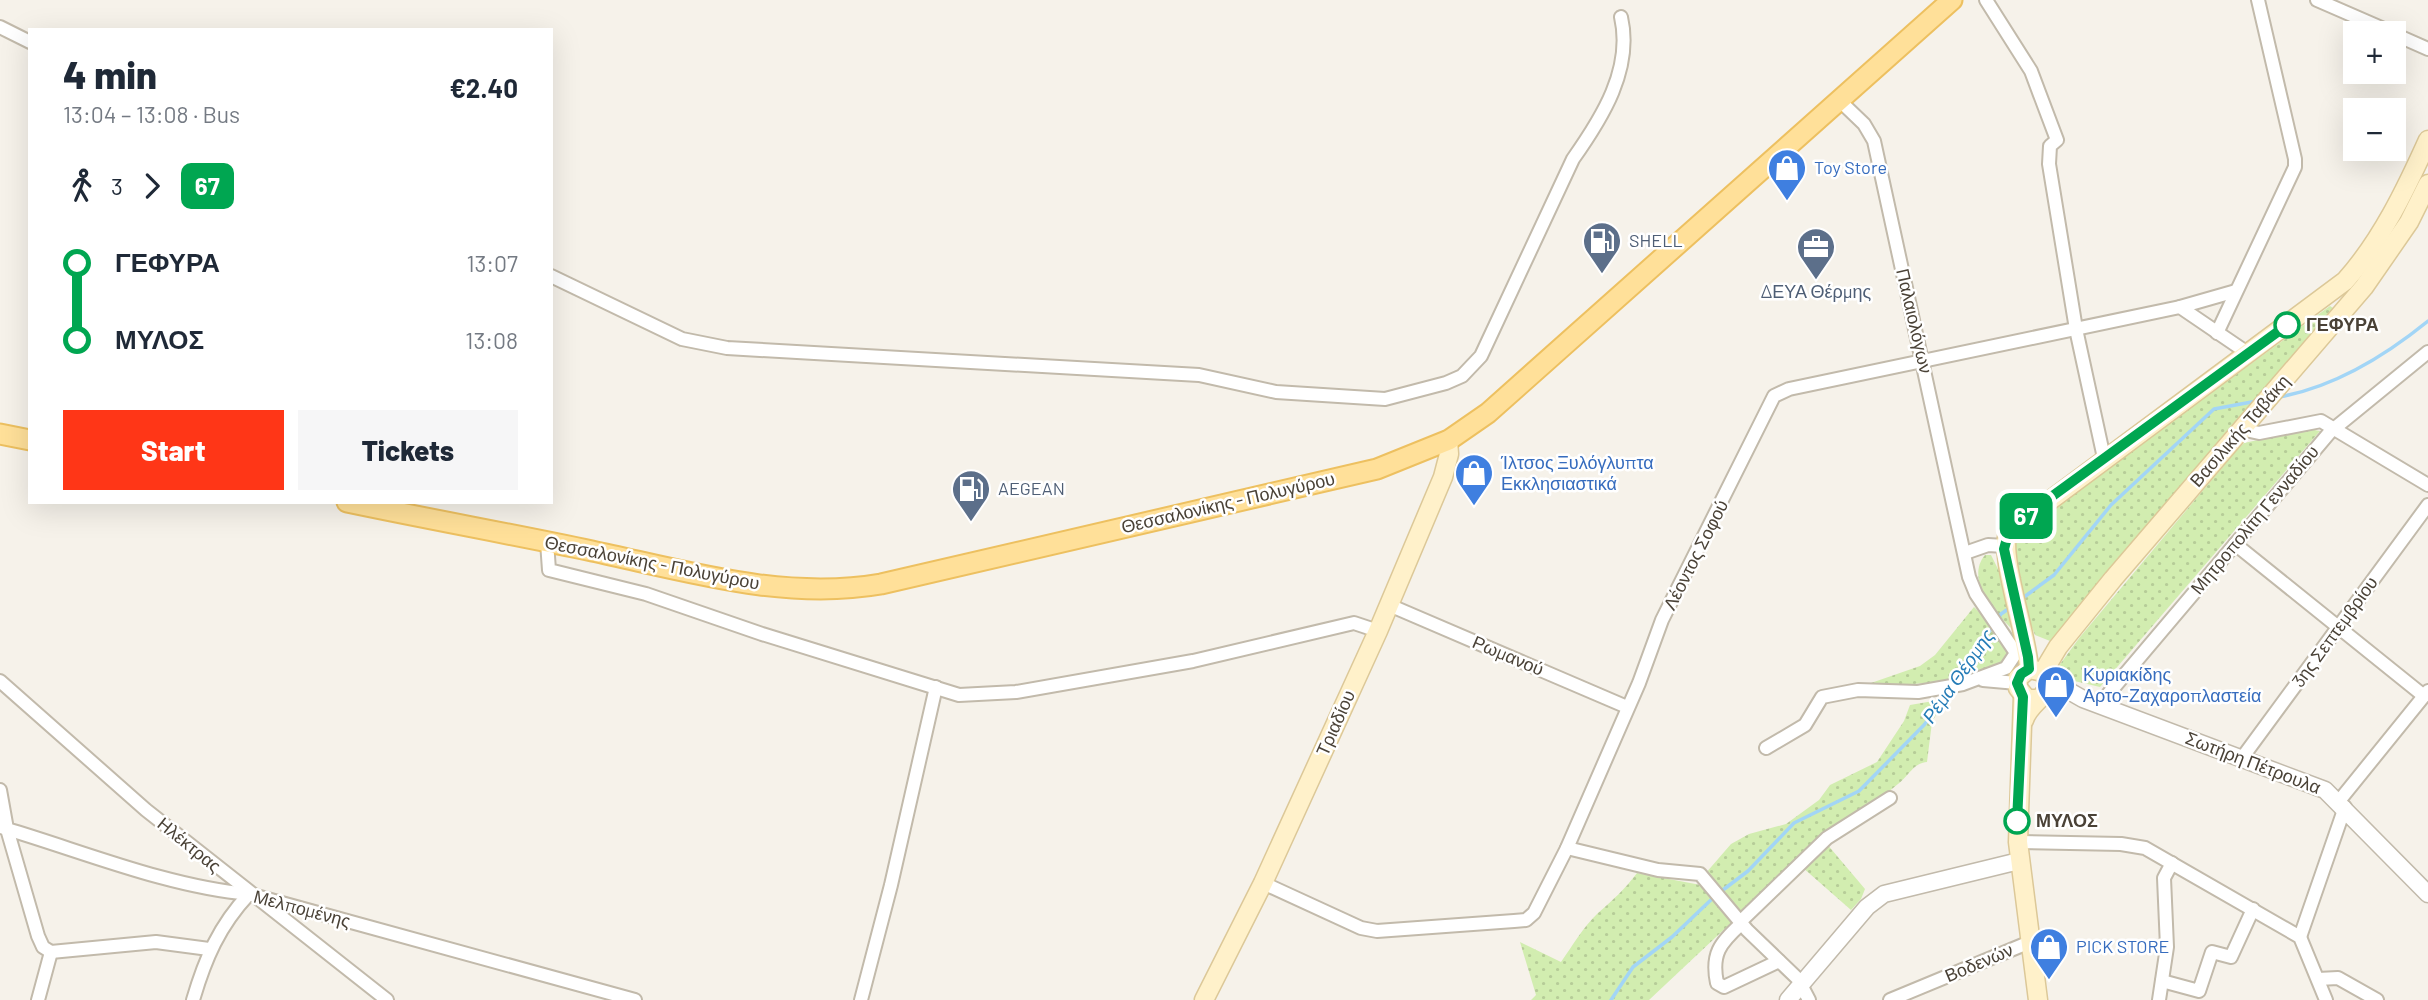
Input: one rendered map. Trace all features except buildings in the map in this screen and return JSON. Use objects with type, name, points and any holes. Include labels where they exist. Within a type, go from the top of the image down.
[{"type":"main road","name":"Θεσσαλονίκης - Πολυγύρου","points":[[357,504],[782,588],[852,589],[1359,473],[1448,440],[1488,413],[1952,0]]},
{"type":"main road","name":"Βασιλικής Ταβάκη","points":[[2032,682],[2070,632],[2245,423],[2364,287],[2428,140]]},
{"type":"main road","name":"Βασιλικής Ταβάκη","points":[[2004,546],[2006,535],[2014,526],[2249,354],[2379,252],[2428,184]]},
{"type":"main road","points":[[0,434],[28,440]]},
{"type":"main road","name":"Τριαδίου","points":[[1204,1000],[1263,883],[1378,631],[1443,477],[1449,454],[1448,440]]},
{"type":"main road","points":[[2004,546],[2020,612],[2032,682],[2022,726],[2018,842],[2038,1000]]},
{"type":"street","points":[[1986,0],[2031,71],[2056,140],[2050,146],[2049,164],[2076,328],[2104,458]]},
{"type":"street","points":[[2217,333],[2295,167],[2258,0]]},
{"type":"street","points":[[2317,0],[2364,21]]},
{"type":"street","points":[[553,277],[682,339],[727,348],[1199,375],[1276,393],[1385,399],[1446,383],[1462,376],[1481,356],[1573,159],[1594,130],[1609,100],[1623,64],[1627,40],[1621,17]]},
{"type":"street","points":[[0,27],[28,40]]},
{"type":"street","points":[[2406,40],[2428,49]]},
{"type":"street","name":"Παλαιολόγων","points":[[1839,100],[1864,124],[1874,141],[1976,594],[2001,629],[2032,682]]},
{"type":"street","name":"Λέοντος Σοφού","points":[[1263,883],[1360,928],[1377,930],[1526,920],[1534,913],[1567,848],[1662,620],[1774,396],[1789,389],[2180,307],[2236,291]]},
{"type":"street","points":[[2180,307],[2249,354]]},
{"type":"street","name":"Μητροπολίτη Γενναδίου","points":[[2091,702],[2235,544],[2336,427],[2428,352]]},
{"type":"street","points":[[2245,423],[2259,433],[2315,421],[2336,427],[2428,485]]},
{"type":"street","name":"3ης Σεπτεμβρίου","points":[[2242,758],[2428,505]]},
{"type":"street","points":[[547,542],[549,570],[646,594],[762,634],[959,695],[1016,692],[1193,661],[1354,623],[1378,631]]},
{"type":"street","points":[[2235,544],[2426,694],[2342,804],[2300,937]]},
{"type":"street","points":[[1965,553],[1988,545],[2004,546]]},
{"type":"street","name":"Ρωμανού","points":[[1389,605],[1627,707]]},
{"type":"street","name":"Ηλέκτρας","points":[[0,681],[146,810],[249,894],[387,1000]]},
{"type":"street","points":[[1969,682],[2032,682]]},
{"type":"street","points":[[1766,748],[1805,725],[1822,697],[1858,690],[1918,692],[1969,682],[2032,682]]},
{"type":"street","name":"Σωτήρη Πέτρουλα","points":[[2032,682],[2319,786],[2342,804],[2428,894]]},
{"type":"street","points":[[861,1000],[891,885],[936,687]]},
{"type":"street","points":[[0,790],[3,828],[43,947],[51,952],[156,942],[209,949]]},
{"type":"street","points":[[1779,961],[1724,988],[1717,983],[1714,964],[1717,948],[1740,923],[1827,838],[1890,798]]},
{"type":"street","name":"Μελπομένης","points":[[3,828],[166,876],[225,892],[249,894],[635,1000]]},
{"type":"street","points":[[2018,842],[2122,844],[2145,848],[2300,937],[2326,1000]]},
{"type":"street","points":[[1567,848],[1658,870],[1700,874],[1740,923],[1801,982],[1809,1000]]},
{"type":"street","points":[[1788,1000],[1867,907],[1884,894],[2019,861]]},
{"type":"street","points":[[2159,1000],[2167,947],[2164,878],[2172,863]]},
{"type":"street","points":[[193,1000],[209,949],[232,912],[249,894]]},
{"type":"street","points":[[2162,981],[2199,991],[2212,952],[2231,957],[2253,909]]},
{"type":"street","name":"Βοδενών","points":[[1890,1000],[2030,942]]},
{"type":"street","points":[[38,1000],[51,952]]},
{"type":"street","points":[[2318,979],[2338,978],[2377,1000]]},
{"type":"green space","points":[[2330,306],[2333,308],[2050,641],[2035,635],[2026,613],[2014,551],[2016,541],[2023,530]]},
{"type":"green space","points":[[2309,429],[2320,431],[2100,687],[2070,680],[2059,674],[2058,667],[2080,637],[2244,443]]},
{"type":"green space","points":[[1985,555],[1991,555],[2003,579],[2011,628],[1990,604],[1980,584],[1978,574]]},
{"type":"green space","points":[[1974,607],[1994,626],[2009,652],[2005,662],[1973,674],[1940,681],[1871,683],[1920,666],[1935,655]]},
{"type":"green space","points":[[1945,699],[1932,722],[1927,762],[1918,765],[1889,791],[1821,837],[1865,889],[1861,899],[1851,910],[1794,860],[1739,914],[1705,874],[1731,844],[1749,834],[1786,824],[1819,800],[1830,785],[1877,762],[1904,721],[1910,705]]},
{"type":"green space","points":[[1637,873],[1706,886],[1732,922],[1649,1000],[1531,1000],[1536,995],[1520,942],[1561,962],[1588,924]]},
{"type":"waterway","name":"Ρέμα Θέρμης","points":[[2279,397],[2339,378],[2376,358],[2428,321]]},
{"type":"waterway","name":"Ρέμα Θέρμης","points":[[2020,600],[2054,575],[2111,505],[2214,409],[2257,401]]},
{"type":"waterway","name":"Ρέμα Θέρμης","points":[[1955,682],[2001,614],[2011,607]]},
{"type":"waterway","name":"Ρέμα Θέρμης","points":[[1611,1000],[1633,967],[1748,871],[1794,823],[1859,791],[1924,725],[1949,691]]},
{"type":"bus line","name":"67","points":[[2017,821],[2023,697],[2017,683],[2021,674],[2029,669],[2027,641],[2004,549],[2006,535],[2036,508],[2287,325]]},
{"type":"place","name":"Toy Store","points":[[1787,202]]},
{"type":"place","name":"SHELL","points":[[1602,275]]},
{"type":"place","name":"ΔΕΥΑ Θέρμης","points":[[1816,281]]},
{"type":"place","name":"ΓΕΦΥΡΑ","points":[[2287,325]]},
{"type":"place","name":"Ίλτσος Ξυλόγλυπτα Εκκλησιαστικά","points":[[1474,507]]},
{"type":"place","name":"AEGEAN","points":[[971,523]]},
{"type":"place","name":"Κυριακίδης Αρτο-Ζαχαροπλαστεία","points":[[2056,719]]},
{"type":"place","name":"ΜΥΛΟΣ","points":[[2017,821]]},
{"type":"place","name":"PICK STORE","points":[[2049,981]]}]
